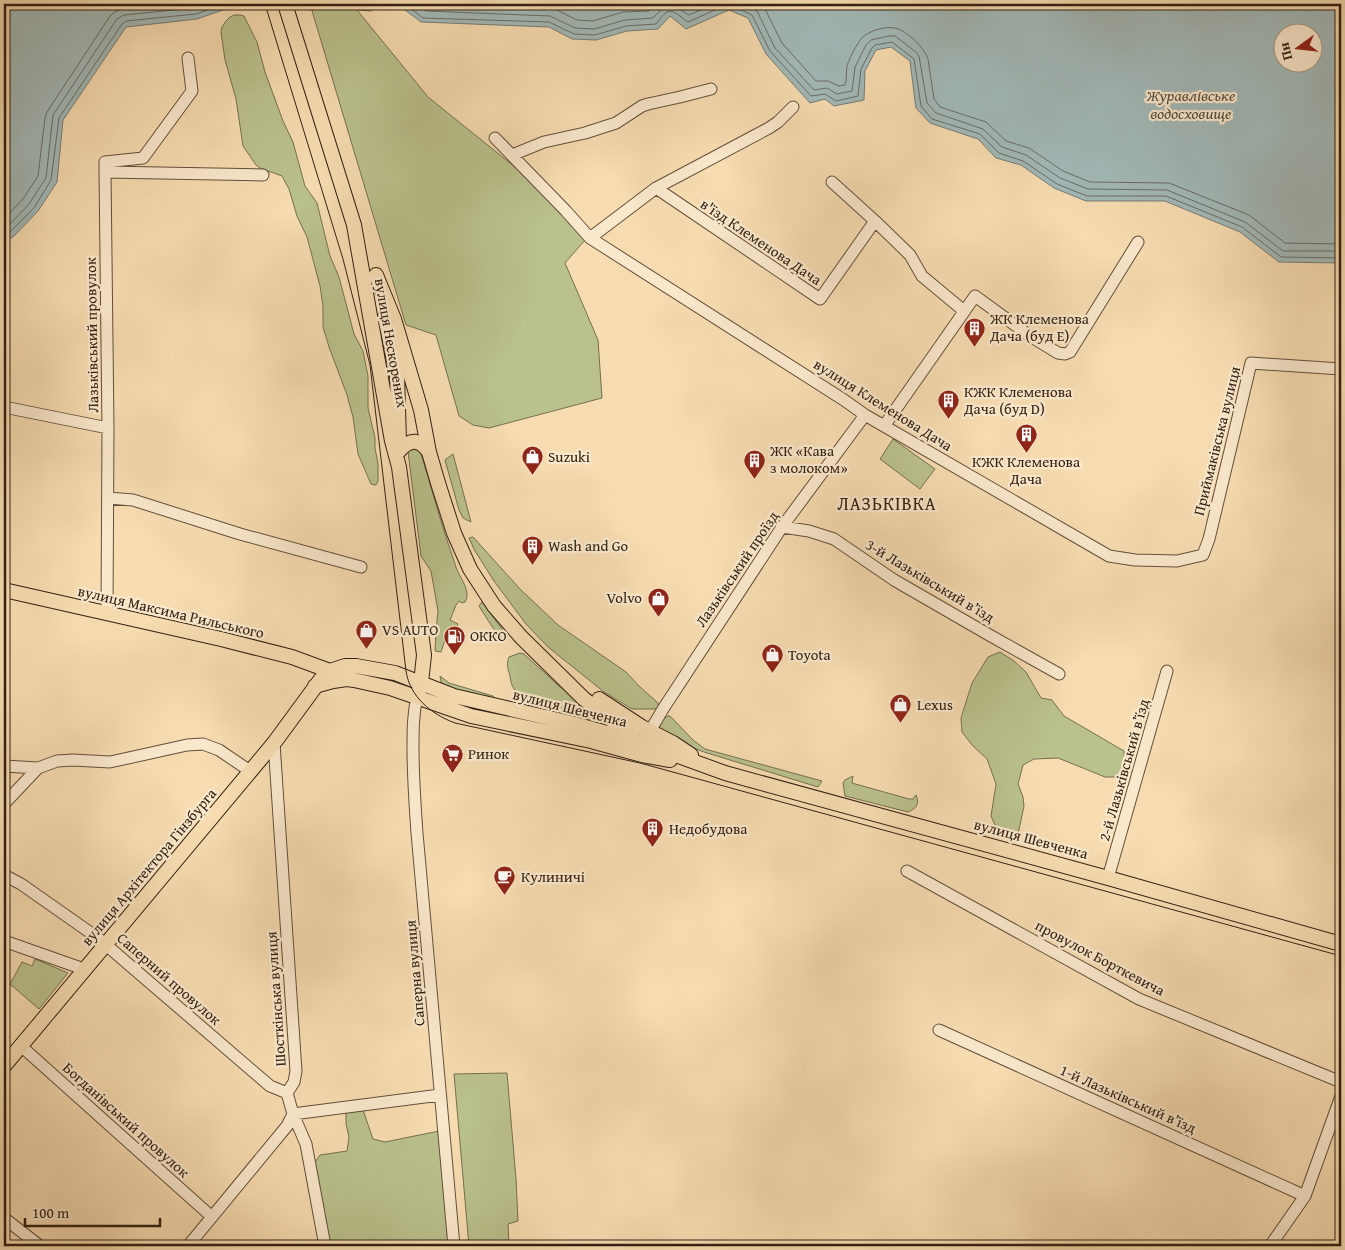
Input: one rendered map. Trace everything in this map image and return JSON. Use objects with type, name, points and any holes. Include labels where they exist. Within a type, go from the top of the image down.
[{"type":"main road","name":"вулиця Нескорених","points":[[285,4],[370,277],[371,330],[392,440],[399,458]]},
{"type":"main road","points":[[370,277],[397,373],[429,452],[454,533],[470,569],[494,606],[520,637],[546,663],[584,699],[645,736]]},
{"type":"main road","points":[[370,277],[397,328],[421,410],[429,452]]},
{"type":"main road","name":"вулиця Нескорених","points":[[397,373],[399,458],[424,655],[421,683],[417,698]]},
{"type":"main road","points":[[399,458],[408,444],[414,441],[424,444],[429,452]]},
{"type":"main road","name":"вулиця Максима Рильського","points":[[4,590],[292,657],[330,671],[341,680]]},
{"type":"main road","points":[[546,663],[612,708],[645,736],[659,753],[680,762]]},
{"type":"main road","points":[[315,687],[330,671],[345,666],[356,666],[395,673],[421,683]]},
{"type":"main road","points":[[315,687],[341,680],[354,680],[380,685],[417,698]]},
{"type":"main road","name":"вулиця Шевченка","points":[[421,683],[454,696],[586,727],[645,736],[710,768]]},
{"type":"main road","name":"вулиця Архітектора Гінзбурга","points":[[4,1066],[274,742],[315,687]]},
{"type":"main road","name":"вулиця Шевченка","points":[[417,698],[471,716],[591,741],[642,755],[710,768],[826,802],[921,826],[1341,944]]},
{"type":"main road","points":[[586,727],[597,718],[598,709]]},
{"type":"main road","points":[[591,741],[631,746],[637,745],[645,736]]},
{"type":"street","points":[[188,58],[192,91],[143,158],[105,162],[105,172],[263,175]]},
{"type":"street","points":[[512,155],[544,142],[584,133],[616,123],[648,104],[711,89]]},
{"type":"street","points":[[590,238],[656,188],[769,128],[793,107]]},
{"type":"street","name":"вулиця Клеменова Дача","points":[[496,138],[590,238],[865,415],[1109,556],[1134,560],[1177,561],[1203,555]]},
{"type":"street","name":"Лазьківський провулок","points":[[105,172],[108,428],[107,613]]},
{"type":"street","points":[[832,182],[910,256],[922,276],[964,311]]},
{"type":"street","name":"в'їзд Клеменова Дача","points":[[656,188],[820,300],[875,221]]},
{"type":"street","points":[[884,426],[975,296],[1030,336],[1058,353],[1065,354],[1070,352],[1138,242]]},
{"type":"street","name":"Приймаківська вулиця","points":[[1203,555],[1209,539],[1252,363],[1341,369]]},
{"type":"street","points":[[4,407],[108,428]]},
{"type":"street","name":"Лазьківський проїзд","points":[[645,736],[782,527],[865,415]]},
{"type":"street","points":[[108,498],[133,500],[240,534],[361,567]]},
{"type":"street","name":"3-й Лазьківський в’їзд","points":[[782,527],[809,531],[834,539],[894,580],[1059,674]]},
{"type":"street","name":"2-й Лазьківський в’їзд","points":[[1108,878],[1167,671]]},
{"type":"street","name":"Саперна вулиця","points":[[417,698],[414,713],[414,779],[417,833],[454,1246]]},
{"type":"street","name":"Шосткінська вулиця","points":[[274,742],[296,1070],[294,1082],[287,1094]]},
{"type":"street","points":[[4,766],[38,768],[57,761],[73,760],[110,762],[186,744],[203,744],[218,750],[250,771]]},
{"type":"street","points":[[4,804],[38,768]]},
{"type":"street","name":"провулок Борткевича","points":[[907,871],[1139,998],[1341,1082]]},
{"type":"street","name":"Саперний провулок","points":[[4,875],[21,884],[106,944],[270,1086],[287,1094]]},
{"type":"street","points":[[4,941],[78,967],[83,971]]},
{"type":"street","name":"1-й Лазьківський в’їзд","points":[[939,1030],[1305,1196]]},
{"type":"street","name":"Богданівський провулок","points":[[21,1046],[212,1217]]},
{"type":"street","points":[[287,1094],[306,1144],[325,1246]]},
{"type":"street","points":[[293,1114],[440,1095]]},
{"type":"street","points":[[1270,1246],[1305,1196],[1341,1096]]},
{"type":"street","points":[[188,1246],[287,1126],[293,1114]]},
{"type":"street","points":[[4,1218],[40,1246]]},
{"type":"green space","points":[[310,4],[355,4],[357,10],[428,97],[536,184],[586,239],[565,263],[598,340],[602,398],[489,428],[473,425],[459,416],[436,335],[406,325]]},
{"type":"green space","points":[[234,15],[244,16],[257,42],[265,72],[293,142],[305,186],[317,203],[330,256],[339,277],[354,334],[363,351],[368,376],[368,408],[375,438],[378,464],[378,481],[376,485],[371,484],[358,454],[353,417],[347,395],[323,327],[323,306],[320,286],[307,237],[297,216],[289,189],[282,176],[256,165],[243,146],[236,99],[225,60],[221,32],[226,21]]},
{"type":"green space","points":[[893,439],[935,469],[920,489],[880,459]]},
{"type":"green space","points":[[409,447],[419,447],[441,522],[467,593],[465,602],[459,601],[456,605],[450,620],[458,624],[453,636],[447,634],[441,652],[435,651],[438,611],[431,571],[421,556]]},
{"type":"green space","points":[[453,454],[471,522],[463,518],[459,510],[445,460]]},
{"type":"green space","points":[[473,537],[520,589],[558,625],[626,672],[658,703],[659,709],[632,709],[604,692],[548,647],[526,624],[494,581],[475,551],[469,538]]},
{"type":"green space","points":[[482,602],[508,637],[502,639],[491,625],[479,606]]},
{"type":"green space","points":[[1000,652],[1026,672],[1041,698],[1052,700],[1064,716],[1124,751],[1125,759],[1122,771],[1116,777],[1105,777],[1058,758],[1034,759],[1023,765],[1018,784],[1024,806],[1017,839],[998,832],[991,816],[996,784],[987,759],[962,732],[961,718],[972,683],[988,657]]},
{"type":"green space","points":[[520,653],[524,654],[593,713],[590,721],[547,712],[526,702],[512,685],[507,664],[509,657]]},
{"type":"green space","points":[[440,676],[449,683],[493,696],[496,701],[448,688],[441,682]]},
{"type":"green space","points":[[668,716],[705,749],[822,781],[818,787],[704,752],[670,739],[659,733],[658,727],[663,719]]},
{"type":"green space","points":[[853,776],[852,783],[909,799],[913,799],[916,795],[918,801],[916,806],[908,812],[845,796],[843,783]]},
{"type":"green space","points":[[35,959],[68,973],[39,1009],[10,984],[22,962],[32,966]]},
{"type":"green space","points":[[507,1073],[518,1221],[508,1224],[509,1246],[469,1246],[454,1074]]},
{"type":"green space","points":[[363,1110],[373,1139],[385,1142],[439,1131],[450,1246],[330,1246],[313,1165],[320,1155],[347,1151],[349,1137],[346,1112]]},
{"type":"water","points":[[4,4],[240,4],[197,19],[126,27],[63,120],[57,182],[38,211],[13,237],[4,241]]},
{"type":"water","points":[[355,4],[381,4],[371,11],[357,10]]},
{"type":"water","name":"Журавлівське водосховище","points":[[397,4],[1341,4],[1341,263],[1279,262],[1240,232],[1165,201],[1086,201],[1054,188],[1021,165],[996,158],[978,139],[930,123],[916,108],[910,61],[891,47],[876,50],[865,71],[864,100],[834,106],[825,99],[810,103],[766,54],[748,18],[729,10],[686,29],[670,16],[658,29],[627,31],[596,40],[572,39],[549,27],[421,22]]},
{"type":"tram line","points":[[265,4],[343,259],[370,365],[406,671],[412,689],[423,703],[438,715],[455,723],[640,763],[1341,956]]},
{"type":"place","name":"ЖК Клеменова Дача (буд Е)","points":[[974,347]]},
{"type":"place","name":"КЖК Клеменова Дача (буд D)","points":[[948,420]]},
{"type":"place","name":"КЖК Клеменова Дача","points":[[1026,453]]},
{"type":"place","name":"Suzuki","points":[[532,476]]},
{"type":"place","name":"ЖК «Кава з молоком»","points":[[754,479]]},
{"type":"place","name":"Wash and Go","points":[[532,565]]},
{"type":"place","name":"Volvo","points":[[658,617]]},
{"type":"place","name":"VS AUTO","points":[[366,649]]},
{"type":"place","name":"ОККО","points":[[454,655]]},
{"type":"place","name":"Toyota","points":[[772,674]]},
{"type":"place","name":"Lexus","points":[[901,724]]},
{"type":"place","name":"Ринок","points":[[452,773]]},
{"type":"place","name":"Недобудова","points":[[653,848]]},
{"type":"place","name":"Кулиничі","points":[[505,896]]},
{"type":"district","name":"ЛАЗЬКІВКА","points":[[887,504]]}]
